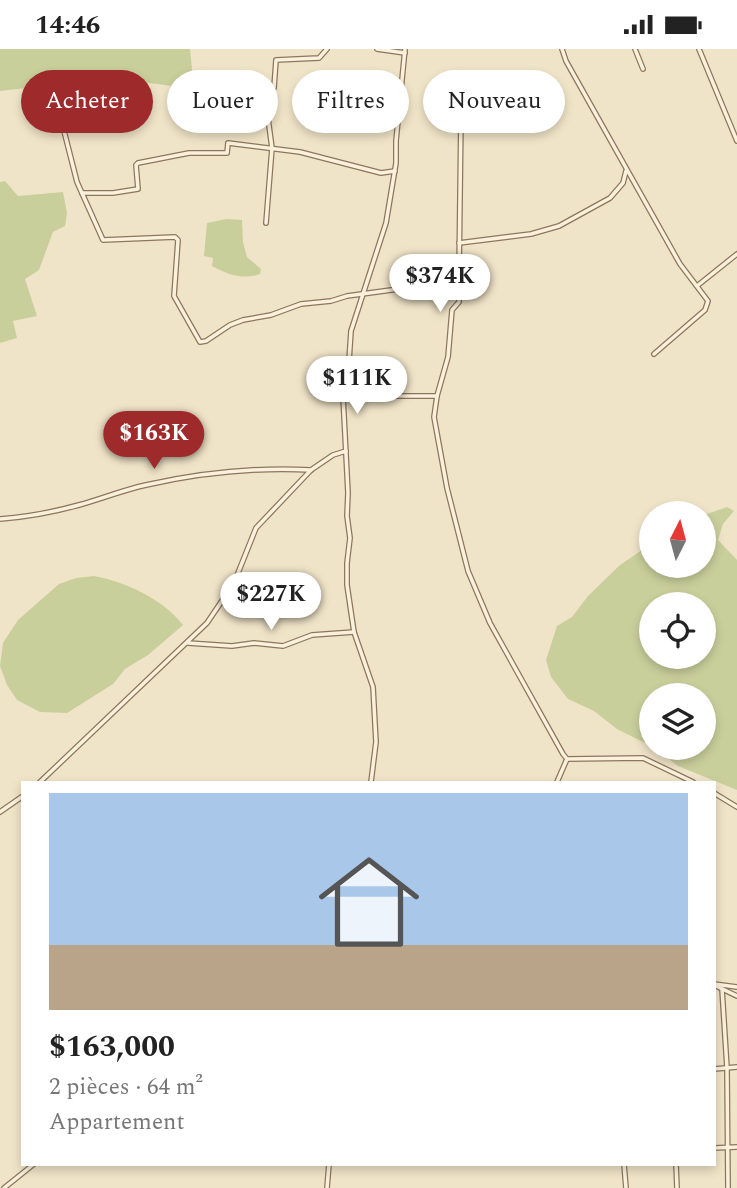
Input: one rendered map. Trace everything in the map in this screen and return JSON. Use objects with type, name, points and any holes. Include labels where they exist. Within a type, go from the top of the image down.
[{"type":"street","points":[[266,223],[272,148],[265,96],[274,88],[276,60],[319,58],[327,49]]},
{"type":"street","points":[[371,781],[376,742],[373,687],[354,632],[347,585],[350,538],[343,396],[348,376],[351,331],[386,223],[395,171],[405,51],[377,49]]},
{"type":"street","points":[[562,49],[566,61],[680,264],[708,301],[705,310],[654,354]]},
{"type":"street","points":[[635,49],[643,69]]},
{"type":"street","points":[[699,49],[737,141]]},
{"type":"street","points":[[65,133],[77,182],[103,240],[175,237],[178,240],[174,296],[200,342],[243,320],[271,315],[300,304],[428,285],[459,276]]},
{"type":"street","points":[[461,133],[459,302],[453,310],[448,357],[437,396],[434,417],[436,429],[447,488],[468,571],[490,623],[567,759]]},
{"type":"street","points":[[82,193],[113,193],[138,189],[138,163],[189,153],[227,153],[228,143],[324,157],[381,173],[395,171]]},
{"type":"street","points":[[459,243],[531,234],[558,226],[610,198],[623,183],[626,169]]},
{"type":"street","points":[[698,286],[737,254]]},
{"type":"street","points":[[343,396],[437,396]]},
{"type":"street","points":[[41,781],[207,623],[234,583],[256,528],[311,470],[333,455],[346,451]]},
{"type":"street","points":[[0,519],[76,506],[143,485],[207,474],[273,468],[311,470]]},
{"type":"street","points":[[187,643],[283,646],[303,637],[354,632]]},
{"type":"street","points":[[567,759],[643,758],[692,781]]},
{"type":"street","points":[[557,781],[567,759]]},
{"type":"street","points":[[716,794],[737,807]]},
{"type":"street","points":[[0,812],[21,797]]},
{"type":"street","points":[[716,984],[737,988]]},
{"type":"street","points":[[716,985],[737,996]]},
{"type":"street","points":[[722,989],[727,1068],[728,1188]]},
{"type":"street","points":[[716,1069],[737,1067]]},
{"type":"street","points":[[716,1148],[737,1147]]},
{"type":"street","points":[[4,1188],[31,1166]]},
{"type":"street","points":[[327,1188],[329,1166]]},
{"type":"street","points":[[624,1166],[626,1188]]},
{"type":"street","points":[[676,1166],[677,1188]]},
{"type":"green space","points":[[0,49],[190,49],[192,70],[167,70],[167,85],[153,84],[153,70],[21,70],[21,89],[0,91]]},
{"type":"green space","points":[[5,181],[18,196],[63,192],[67,213],[65,226],[53,232],[39,270],[25,279],[37,316],[13,321],[17,338],[0,343],[0,182]]},
{"type":"green space","points":[[226,219],[242,220],[247,257],[261,269],[260,274],[248,277],[230,274],[212,266],[213,258],[204,256],[207,223]]},
{"type":"green space","points":[[727,507],[734,511],[723,524],[718,540],[737,560],[737,790],[678,766],[670,760],[716,760],[716,683],[639,683],[639,740],[617,729],[594,711],[568,699],[551,677],[546,660],[557,626],[572,617],[588,596],[620,565],[639,552],[639,578],[716,578],[716,511]]},
{"type":"green space","points":[[94,576],[143,593],[165,607],[183,625],[148,655],[125,669],[113,684],[67,713],[40,712],[17,700],[7,685],[0,666],[3,643],[18,620],[59,584]]}]
